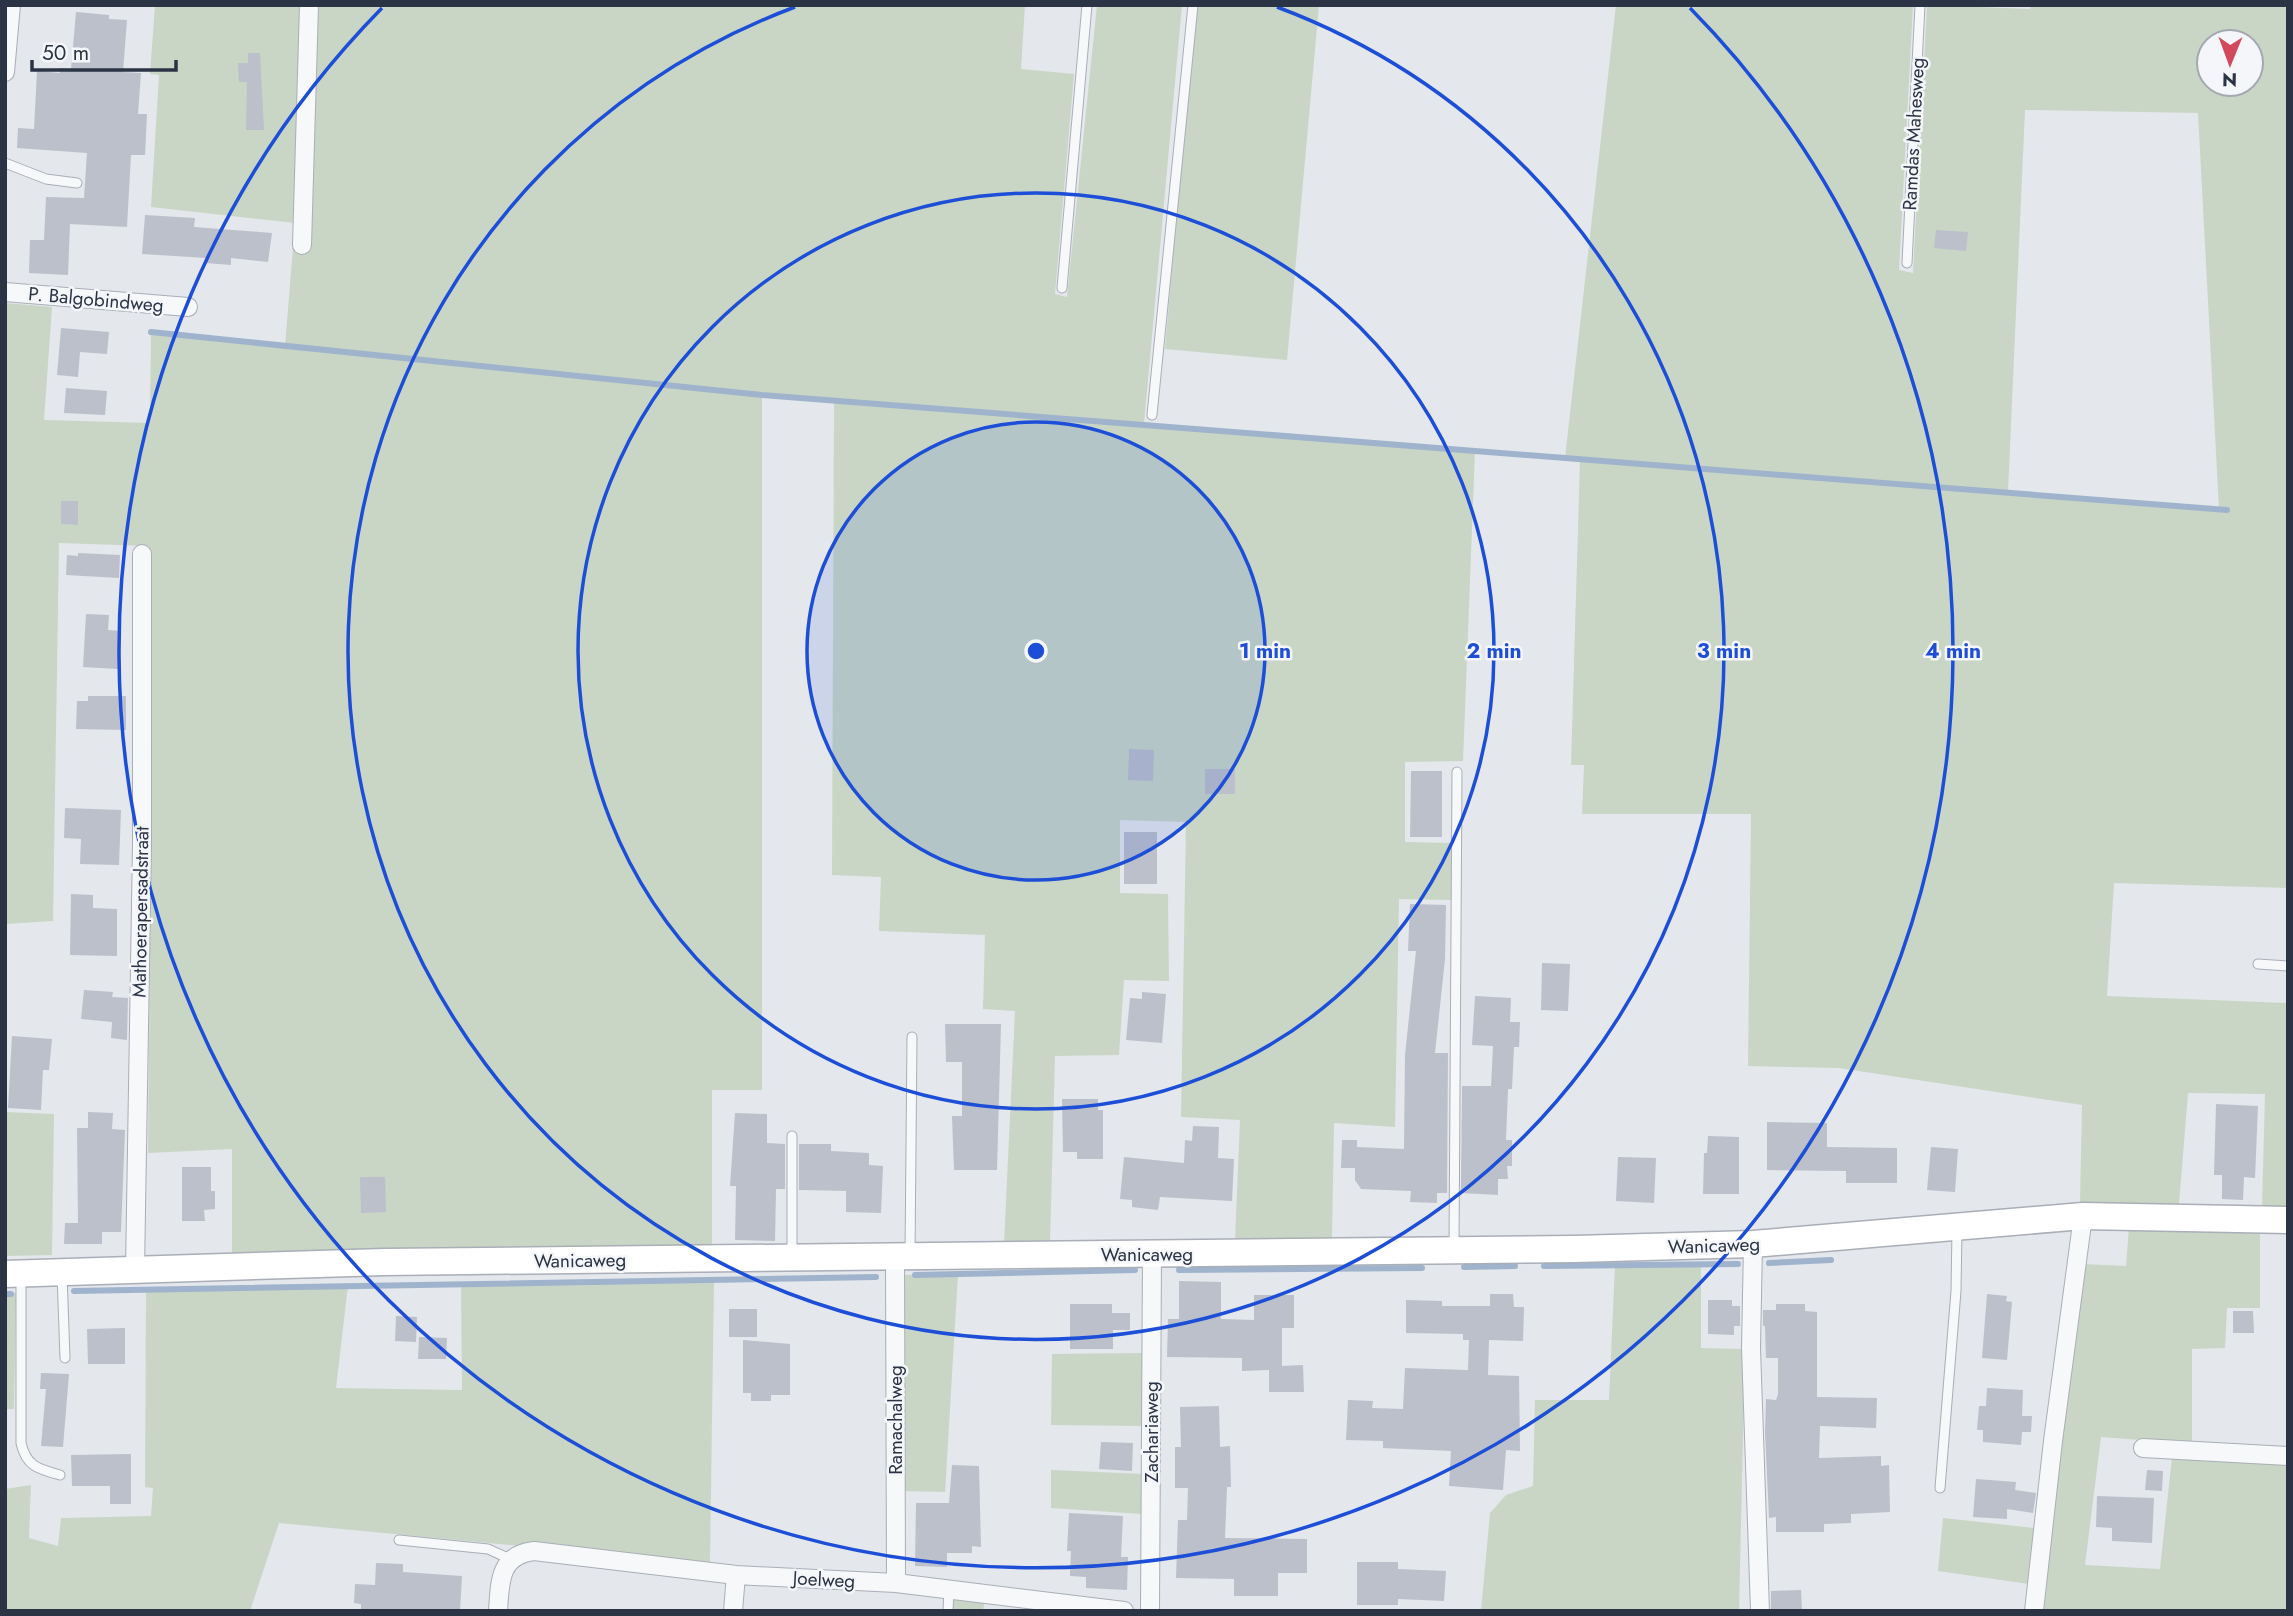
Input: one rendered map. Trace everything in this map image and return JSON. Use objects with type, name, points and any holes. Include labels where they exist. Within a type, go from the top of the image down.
[{"type":"street","points":[[5,72],[11,5]]},
{"type":"street","points":[[302,245],[309,5]]},
{"type":"street","name":"P. Balgobindweg","points":[[5,292],[188,307]]},
{"type":"street","name":"Mathoerapersadstraat","points":[[135,1270],[142,845],[142,555]]},
{"type":"street","points":[[2034,1611],[2083,1216]]},
{"type":"street","name":"Wanicaweg","points":[[13,1273],[792,1257],[1454,1251],[1753,1244],[2083,1216],[2288,1220]]},
{"type":"street","points":[[1753,1244],[1751,1348],[1760,1611]]},
{"type":"street","name":"Zachariaweg","points":[[1150,1611],[1152,1254]]},
{"type":"street","name":"Ramachalweg","points":[[896,1583],[902,1256]]},
{"type":"street","points":[[2143,1448],[2288,1456]]},
{"type":"street","points":[[498,1611],[500,1576],[516,1556]]},
{"type":"street","name":"Joelweg","points":[[516,1556],[736,1575],[896,1583],[1124,1611]]},
{"type":"street","points":[[733,1611],[736,1575]]},
{"type":"lane","points":[[1062,288],[1087,5]]},
{"type":"lane","points":[[1152,415],[1193,5]]},
{"type":"lane","name":"Ramdas Mahesweg","points":[[1907,263],[1920,5]]},
{"type":"lane","points":[[5,163],[46,179],[77,183]]},
{"type":"lane","points":[[1454,1251],[1457,772]]},
{"type":"lane","points":[[2258,964],[2288,966]]},
{"type":"lane","name":"Ramachalweg","points":[[902,1256],[912,1037]]},
{"type":"lane","points":[[792,1136],[792,1257]]},
{"type":"lane","points":[[1940,1488],[1956,1291],[1957,1228]]},
{"type":"lane","points":[[62,1272],[65,1358]]},
{"type":"lane","points":[[13,1273],[21,1443],[24,1456],[34,1468],[60,1475]]},
{"type":"lane","points":[[399,1540],[488,1549],[516,1556]]},
{"type":"lane","points":[[948,1589],[948,1611]]},
{"type":"green space","points":[[155,5],[1025,5],[1021,69],[1074,74],[1055,294],[1067,297],[1097,5],[1182,5],[1144,424],[1475,451],[1463,761],[1405,762],[1405,842],[1451,843],[1451,900],[1399,899],[1395,1127],[1334,1123],[1332,1238],[1235,1241],[1240,1120],[1181,1117],[1186,822],[1120,820],[1120,893],[1168,894],[1169,981],[1124,980],[1119,1055],[1055,1056],[1050,1244],[1004,1244],[1015,1011],[983,1009],[985,935],[879,931],[881,877],[832,875],[834,401],[762,395],[762,1090],[712,1090],[712,1246],[232,1253],[232,1149],[148,1153],[151,845],[149,546],[59,543],[53,921],[5,924],[5,303],[52,307],[44,420],[150,423],[151,332],[285,346],[295,223],[151,207],[159,75],[150,74]]},
{"type":"green space","points":[[1195,5],[1319,5],[1287,360],[1165,349]]},
{"type":"green space","points":[[1616,5],[1913,5],[1899,270],[1913,273],[1927,5],[2030,9],[2031,5],[2288,5],[2288,888],[2114,883],[2107,996],[2288,1003],[2288,1208],[2262,1207],[2265,1094],[2188,1093],[2179,1204],[2080,1203],[2082,1105],[1839,1068],[1748,1066],[1751,814],[1582,814],[1584,765],[1571,765],[1580,460],[1565,458]],"holes":[[[2025,110],[2198,113],[2219,509],[2008,492]]]},
{"type":"green space","points":[[5,1112],[54,1114],[52,1255],[5,1256]]},
{"type":"green space","points":[[2129,1227],[2260,1229],[2260,1308],[2227,1308],[2225,1348],[2192,1349],[2192,1444],[2101,1437],[2085,1565],[2160,1569],[2172,1457],[2288,1465],[2288,1611],[2044,1611],[2060,1441],[2083,1264],[2126,1266]]},
{"type":"green space","points":[[1701,1264],[1701,1348],[1745,1349],[1739,1611],[1481,1611],[1490,1513],[1506,1495],[1533,1486],[1535,1400],[1609,1400],[1615,1265]]},
{"type":"green space","points":[[958,1274],[945,1492],[903,1491],[904,1275]]},
{"type":"green space","points":[[714,1279],[710,1564],[279,1523],[250,1611],[5,1611],[5,1489],[31,1485],[29,1538],[58,1546],[61,1518],[151,1516],[153,1488],[145,1487],[146,1289],[348,1285],[336,1388],[462,1390],[461,1283]]},
{"type":"green space","points":[[16,1293],[14,1409],[5,1409],[5,1294]]},
{"type":"green space","points":[[1143,1353],[1143,1426],[1051,1425],[1052,1354]]},
{"type":"green space","points":[[1051,1470],[1144,1474],[1142,1514],[1051,1508]]},
{"type":"green space","points":[[1943,1518],[2035,1528],[2029,1584],[1938,1571]]},
{"type":"green space","points":[[953,1598],[985,1599],[983,1611],[951,1611]]},
{"type":"building","points":[[76,12],[109,15],[109,19],[127,20],[123,72],[141,73],[138,114],[147,114],[145,155],[131,155],[127,227],[70,224],[68,275],[29,273],[30,240],[44,240],[46,197],[84,198],[87,153],[17,148],[18,128],[34,129],[37,71],[60,73],[59,68],[71,69]]},
{"type":"building","points":[[248,53],[260,53],[264,130],[246,130],[247,82],[239,82],[238,63],[248,63]]},
{"type":"building","points":[[145,215],[195,218],[194,227],[272,233],[268,262],[231,258],[231,265],[206,263],[207,258],[142,254]]},
{"type":"building","points":[[1936,230],[1968,232],[1966,251],[1934,248]]},
{"type":"building","points":[[61,328],[109,332],[107,354],[80,352],[78,377],[57,375]]},
{"type":"building","points":[[66,388],[107,391],[105,415],[64,413]]},
{"type":"building","points":[[61,501],[78,501],[78,525],[61,524]]},
{"type":"building","points":[[78,553],[120,555],[119,578],[66,575],[67,555],[78,556]]},
{"type":"building","points":[[86,614],[109,615],[108,630],[121,631],[118,669],[83,667]]},
{"type":"building","points":[[88,696],[126,696],[126,730],[76,729],[77,701],[88,701]]},
{"type":"building","points":[[1129,749],[1154,750],[1153,781],[1128,780]]},
{"type":"building","points":[[1205,769],[1235,769],[1235,794],[1205,794]]},
{"type":"building","points":[[1411,771],[1442,771],[1442,837],[1410,837]]},
{"type":"building","points":[[65,808],[121,810],[119,865],[80,864],[81,839],[64,838]]},
{"type":"building","points":[[1124,832],[1157,832],[1157,884],[1124,884]]},
{"type":"building","points":[[71,894],[93,895],[93,908],[117,909],[117,956],[70,955]]},
{"type":"building","points":[[1410,904],[1446,905],[1445,959],[1435,1053],[1448,1053],[1447,1193],[1437,1193],[1437,1203],[1410,1202],[1411,1191],[1361,1189],[1355,1180],[1355,1168],[1341,1168],[1342,1140],[1357,1140],[1357,1147],[1404,1149],[1405,1055],[1416,951],[1408,951]]},
{"type":"building","points":[[1542,963],[1570,964],[1568,1011],[1541,1010]]},
{"type":"building","points":[[84,990],[113,992],[112,997],[128,998],[127,1040],[111,1038],[112,1022],[81,1019]]},
{"type":"building","points":[[1142,992],[1166,994],[1162,1043],[1126,1040],[1130,998],[1142,999]]},
{"type":"building","points":[[1475,996],[1511,998],[1510,1022],[1520,1022],[1519,1047],[1514,1047],[1512,1089],[1508,1089],[1506,1140],[1512,1140],[1512,1166],[1507,1166],[1508,1179],[1498,1179],[1498,1195],[1461,1193],[1462,1086],[1491,1086],[1493,1046],[1472,1045]]},
{"type":"building","points":[[945,1024],[1001,1024],[997,1170],[954,1170],[952,1116],[962,1116],[962,1062],[946,1062]]},
{"type":"building","points":[[12,1036],[52,1039],[49,1070],[43,1070],[41,1110],[8,1108]]},
{"type":"building","points":[[1062,1099],[1098,1099],[1098,1110],[1103,1110],[1103,1159],[1077,1159],[1077,1152],[1063,1152]]},
{"type":"building","points":[[2216,1104],[2258,1106],[2255,1178],[2244,1177],[2243,1200],[2222,1199],[2222,1175],[2214,1175]]},
{"type":"building","points":[[88,1112],[113,1113],[112,1129],[125,1130],[121,1232],[102,1232],[102,1244],[64,1244],[65,1223],[78,1223],[77,1128],[88,1128]]},
{"type":"building","points":[[735,1113],[767,1114],[767,1143],[785,1144],[785,1189],[776,1189],[775,1241],[735,1240],[736,1186],[730,1186]]},
{"type":"building","points":[[1767,1122],[1827,1123],[1827,1147],[1897,1148],[1897,1183],[1846,1183],[1846,1171],[1767,1170]]},
{"type":"building","points":[[1193,1126],[1219,1127],[1218,1158],[1234,1159],[1232,1201],[1160,1197],[1158,1210],[1132,1207],[1132,1200],[1120,1199],[1124,1157],[1184,1163],[1185,1140],[1192,1141]]},
{"type":"building","points":[[1708,1136],[1739,1137],[1739,1194],[1703,1194],[1704,1153],[1707,1153]]},
{"type":"building","points":[[799,1144],[831,1144],[831,1151],[869,1153],[869,1165],[883,1166],[881,1213],[846,1212],[846,1191],[799,1190]]},
{"type":"building","points":[[1931,1147],[1958,1149],[1955,1192],[1927,1190]]},
{"type":"building","points":[[1618,1157],[1656,1158],[1654,1203],[1616,1201]]},
{"type":"building","points":[[182,1167],[211,1167],[211,1191],[215,1191],[215,1209],[204,1210],[205,1221],[182,1221]]},
{"type":"building","points":[[360,1177],[385,1177],[386,1212],[361,1213]]},
{"type":"building","points":[[1179,1281],[1221,1282],[1221,1319],[1254,1320],[1254,1295],[1294,1295],[1294,1328],[1282,1328],[1282,1366],[1303,1365],[1304,1392],[1269,1392],[1269,1370],[1242,1371],[1242,1358],[1167,1357],[1168,1319],[1179,1319]]},
{"type":"building","points":[[1490,1294],[1513,1294],[1514,1307],[1524,1307],[1523,1341],[1489,1340],[1488,1375],[1519,1376],[1520,1451],[1506,1450],[1503,1490],[1449,1486],[1451,1451],[1383,1448],[1383,1441],[1346,1440],[1348,1400],[1373,1401],[1372,1408],[1403,1409],[1405,1368],[1468,1370],[1469,1340],[1463,1340],[1463,1334],[1406,1333],[1406,1300],[1442,1301],[1442,1306],[1490,1306]]},
{"type":"building","points":[[1987,1294],[2007,1296],[2006,1301],[2012,1302],[2007,1360],[1982,1358]]},
{"type":"building","points":[[1708,1300],[1732,1300],[1732,1306],[1740,1306],[1740,1326],[1734,1326],[1734,1335],[1708,1334]]},
{"type":"building","points":[[1070,1304],[1112,1304],[1112,1313],[1130,1313],[1130,1330],[1113,1330],[1113,1349],[1070,1349]]},
{"type":"building","points":[[1776,1304],[1805,1304],[1805,1311],[1817,1312],[1817,1397],[1877,1398],[1876,1428],[1820,1426],[1819,1458],[1881,1456],[1881,1466],[1889,1465],[1890,1512],[1851,1514],[1851,1523],[1824,1524],[1824,1532],[1776,1532],[1776,1517],[1769,1518],[1765,1432],[1766,1399],[1776,1400],[1778,1394],[1778,1358],[1766,1358],[1763,1310],[1776,1310]]},
{"type":"building","points":[[729,1309],[757,1309],[757,1337],[729,1337]]},
{"type":"building","points":[[2233,1311],[2253,1311],[2254,1333],[2233,1333]]},
{"type":"building","points":[[396,1316],[417,1317],[416,1342],[395,1341]]},
{"type":"building","points":[[125,1328],[125,1364],[88,1364],[87,1329]]},
{"type":"building","points":[[419,1337],[447,1338],[446,1359],[418,1359]]},
{"type":"building","points":[[743,1340],[790,1344],[790,1395],[771,1395],[771,1401],[751,1401],[751,1393],[743,1393]]},
{"type":"building","points":[[41,1373],[69,1374],[63,1447],[41,1446],[46,1389],[40,1389]]},
{"type":"building","points":[[1987,1388],[2023,1390],[2022,1416],[2032,1416],[2031,1432],[2022,1432],[2021,1445],[1983,1442],[1983,1430],[1977,1430],[1979,1406],[1986,1406]]},
{"type":"building","points":[[1219,1406],[1220,1447],[1230,1446],[1231,1487],[1227,1487],[1225,1538],[1307,1539],[1307,1573],[1278,1573],[1278,1596],[1234,1596],[1234,1579],[1176,1578],[1178,1520],[1187,1520],[1188,1488],[1175,1488],[1175,1447],[1181,1447],[1180,1407]]},
{"type":"building","points":[[1101,1442],[1133,1443],[1132,1471],[1099,1469]]},
{"type":"building","points":[[131,1454],[131,1504],[110,1504],[110,1486],[72,1486],[71,1455]]},
{"type":"building","points":[[952,1465],[979,1466],[981,1547],[972,1546],[972,1553],[947,1553],[947,1567],[915,1566],[916,1503],[949,1503]]},
{"type":"building","points":[[2147,1470],[2163,1471],[2162,1491],[2145,1490]]},
{"type":"building","points":[[1976,1479],[2016,1482],[2015,1490],[2036,1493],[2033,1513],[2007,1509],[2007,1519],[1973,1517]]},
{"type":"building","points":[[2097,1496],[2154,1498],[2152,1543],[2112,1541],[2112,1528],[2096,1527]]},
{"type":"building","points":[[1069,1513],[1123,1516],[1121,1557],[1128,1557],[1127,1590],[1086,1588],[1086,1577],[1070,1576],[1071,1551],[1067,1551]]},
{"type":"building","points":[[1357,1562],[1398,1562],[1398,1569],[1446,1571],[1444,1601],[1398,1599],[1398,1605],[1357,1605]]},
{"type":"building","points":[[376,1563],[403,1564],[403,1572],[462,1576],[460,1611],[361,1611],[361,1604],[354,1603],[355,1584],[375,1585]]},
{"type":"building","points":[[1801,1590],[1802,1611],[1771,1611],[1771,1591]]},
{"type":"waterway","points":[[151,332],[762,395],[2227,510]]},
{"type":"waterway","points":[[1769,1263],[1831,1260]]},
{"type":"waterway","points":[[1544,1266],[1738,1264]]},
{"type":"waterway","points":[[1464,1267],[1515,1266]]},
{"type":"waterway","points":[[1179,1270],[1422,1268]]},
{"type":"waterway","points":[[915,1275],[1135,1270]]},
{"type":"waterway","points":[[74,1291],[876,1277]]},
{"type":"waterway","points":[[5,1294],[11,1294]]}]
